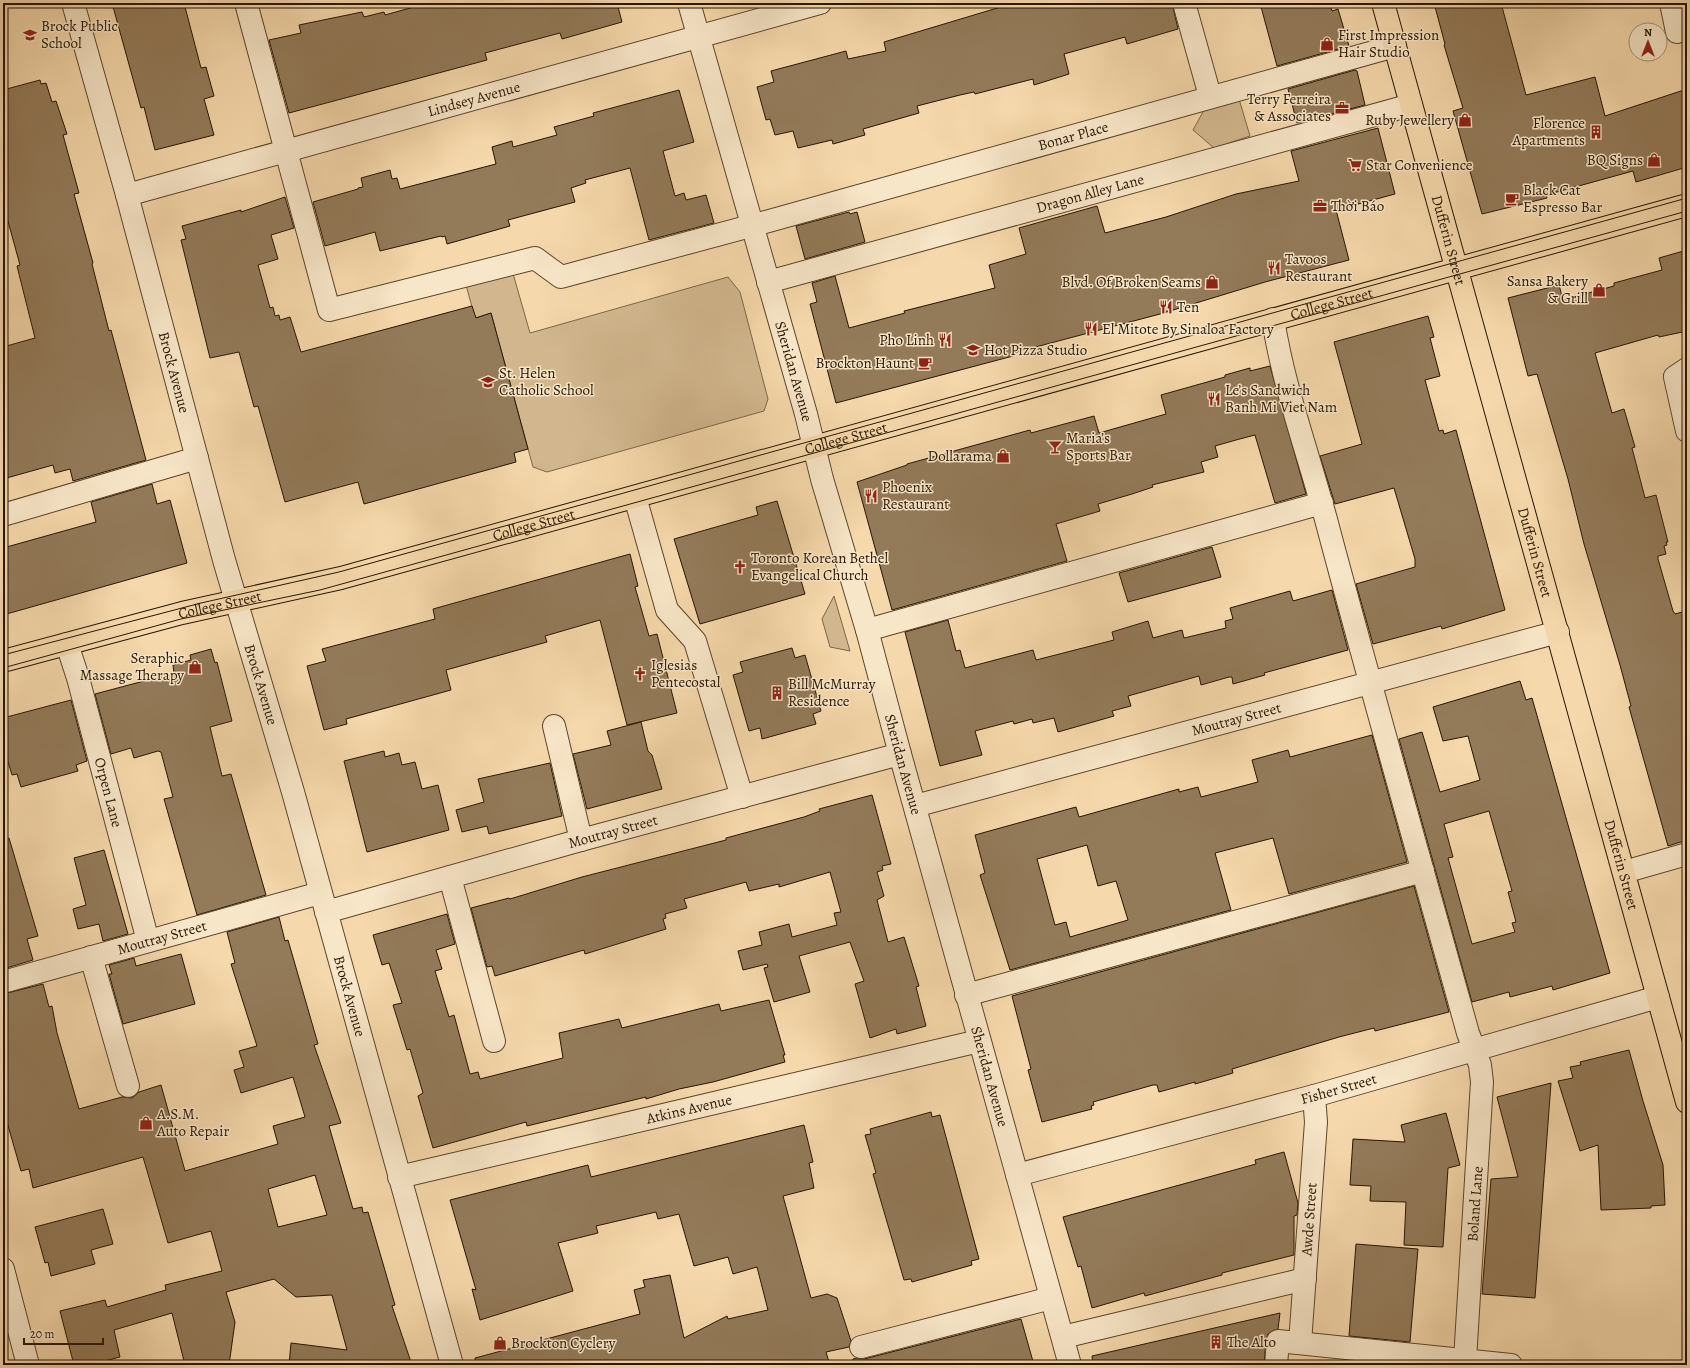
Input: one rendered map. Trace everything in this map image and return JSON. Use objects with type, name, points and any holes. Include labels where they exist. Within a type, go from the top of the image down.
[{"type":"main road","name":"Dufferin Street","points":[[1383,3],[1687,1102]]},
{"type":"main road","name":"College Street","points":[[3,661],[182,613],[341,578],[1687,205]]},
{"type":"street","name":"Brock Avenue","points":[[73,3],[127,196],[224,560],[323,902],[452,1365]]},
{"type":"street","points":[[246,3],[286,153]]},
{"type":"street","name":"Sheridan Avenue","points":[[689,3],[815,447],[822,480],[868,630],[900,754],[916,806],[966,995],[1070,1365]]},
{"type":"street","name":"Lindsey Avenue","points":[[127,196],[286,153],[820,3]]},
{"type":"street","points":[[1184,3],[1210,96]]},
{"type":"street","points":[[1671,3],[1677,32]]},
{"type":"street","name":"Bonar Place","points":[[286,153],[329,310],[535,258],[561,277],[1395,46]]},
{"type":"street","name":"Dragon Alley Lane","points":[[768,282],[1411,105]]},
{"type":"street","name":"Boland Lane","points":[[1273,319],[1278,350],[1322,503],[1370,684],[1468,1032],[1480,1065],[1482,1082],[1465,1360]]},
{"type":"street","points":[[1687,369],[1675,377],[1687,431]]},
{"type":"street","points":[[4,510],[197,458]]},
{"type":"street","points":[[635,497],[667,610],[696,641],[742,797]]},
{"type":"street","points":[[868,630],[1322,503]]},
{"type":"street","name":"Moutray Street","points":[[916,806],[1558,632]]},
{"type":"street","name":"Orpen Lane","points":[[67,644],[86,708],[148,941]]},
{"type":"street","points":[[554,726],[582,840]]},
{"type":"street","name":"Moutray Street","points":[[3,982],[148,941],[323,902],[450,877],[900,754]]},
{"type":"street","points":[[1624,872],[1687,854]]},
{"type":"street","points":[[966,995],[1423,871]]},
{"type":"street","points":[[450,877],[494,1041]]},
{"type":"street","points":[[91,957],[128,1086]]},
{"type":"street","name":"Fisher Street","points":[[1017,1175],[1314,1096],[1658,997]]},
{"type":"street","name":"Atkins Avenue","points":[[399,1177],[979,1041]]},
{"type":"street","name":"Awde Street","points":[[1300,1343],[1316,1122],[1314,1096]]},
{"type":"street","points":[[3,1269],[28,1365]]},
{"type":"street","points":[[1063,1337],[1305,1279]]},
{"type":"street","points":[[861,1347],[1051,1298]]},
{"type":"street","points":[[1276,1365],[1278,1341],[1511,1365]]},
{"type":"shaded area","points":[[1239,99],[1250,136],[1214,148],[1193,130],[1204,110]]},
{"type":"shaded area","points":[[512,270],[530,333],[728,277],[740,292],[768,399],[764,411],[547,472],[533,467],[491,313],[475,318],[466,285]]},
{"type":"shaded area","points":[[834,596],[850,651],[830,647],[822,619]]},
{"type":"building","points":[[112,3],[184,3],[201,68],[206,67],[214,96],[204,99],[214,135],[155,150],[144,107],[141,108]]},
{"type":"building","points":[[428,3],[617,3],[622,22],[562,39],[560,33],[485,53],[487,60],[289,113],[269,40],[301,33],[299,25],[362,12],[364,17],[384,12],[385,15]]},
{"type":"building","points":[[1014,3],[1172,3],[1178,29],[1127,44],[1125,37],[1064,54],[1069,74],[1034,85],[1033,79],[975,94],[974,92],[917,106],[919,113],[863,129],[865,135],[833,144],[832,140],[798,148],[793,131],[775,135],[770,119],[766,120],[757,87],[774,82],[771,71],[846,51],[848,59],[886,51],[884,42]]},
{"type":"building","points":[[1260,3],[1329,3],[1332,11],[1338,9],[1349,46],[1277,66]]},
{"type":"building","points":[[1434,3],[1501,3],[1526,95],[1595,77],[1605,116],[1687,89],[1687,167],[1636,182],[1633,171],[1546,195],[1547,198],[1482,214],[1453,111],[1463,108],[1444,45],[1445,44]]},
{"type":"building","points":[[1355,70],[1357,71],[1365,105],[1297,123],[1288,89]]},
{"type":"building","points":[[40,80],[41,84],[46,83],[52,102],[56,101],[67,134],[63,135],[79,193],[74,194],[93,263],[92,264],[109,331],[111,330],[146,460],[73,481],[70,469],[55,473],[53,465],[3,479],[3,347],[35,338],[17,266],[20,265],[3,203],[3,90]]},
{"type":"building","points":[[679,90],[694,142],[663,151],[675,196],[684,193],[686,200],[706,195],[714,223],[649,240],[630,168],[585,180],[586,183],[571,188],[575,202],[508,220],[510,226],[447,244],[445,236],[441,236],[380,251],[375,232],[325,246],[313,202],[363,187],[361,178],[390,170],[392,179],[397,178],[400,189],[496,164],[492,147],[512,141],[513,147],[557,135],[554,127],[594,116],[593,113]]},
{"type":"building","points":[[1378,128],[1395,194],[1336,210],[1349,260],[1265,282],[1160,314],[1013,353],[1013,356],[836,403],[810,304],[817,302],[812,283],[835,276],[849,328],[905,313],[904,311],[995,288],[989,265],[1026,254],[1019,228],[1097,206],[1105,233],[1166,217],[1236,194],[1299,181],[1291,151]]},
{"type":"building","points":[[285,197],[294,228],[271,235],[278,259],[258,265],[270,308],[273,307],[275,316],[279,315],[280,320],[290,317],[301,352],[472,306],[476,318],[491,313],[528,449],[514,453],[516,462],[364,504],[358,482],[285,502],[258,406],[254,407],[239,352],[210,358],[181,240],[186,239],[182,226],[241,210],[241,212]]},
{"type":"building","points":[[849,212],[850,214],[857,212],[865,242],[805,259],[796,226]]},
{"type":"building","points":[[1687,250],[1687,331],[1659,337],[1658,335],[1595,353],[1612,413],[1624,409],[1635,447],[1632,448],[1645,498],[1656,495],[1668,542],[1666,542],[1667,545],[1664,546],[1666,554],[1658,556],[1658,559],[1673,611],[1675,614],[1682,612],[1687,628],[1687,840],[1668,846],[1629,707],[1631,706],[1620,665],[1584,544],[1568,479],[1537,374],[1528,376],[1508,298],[1559,285],[1563,300],[1614,286],[1614,283],[1662,270],[1659,258]]},
{"type":"building","points":[[1428,316],[1434,337],[1430,338],[1440,376],[1425,380],[1439,431],[1443,430],[1444,434],[1456,430],[1505,610],[1442,629],[1441,626],[1373,644],[1356,584],[1415,567],[1415,559],[1394,488],[1335,504],[1320,456],[1362,444],[1334,342]]},
{"type":"building","points":[[1270,366],[1306,494],[1275,503],[1255,435],[1236,440],[1215,446],[1218,457],[1201,462],[1204,472],[1152,485],[1153,487],[1098,504],[1100,511],[1056,524],[1067,561],[892,610],[857,482],[907,464],[1030,430],[1031,433],[1094,416],[1099,433],[1166,414],[1161,395],[1225,377],[1225,375],[1250,368],[1250,371]]},
{"type":"building","points":[[152,484],[157,504],[170,500],[187,563],[3,615],[3,548],[96,522],[91,502]]},
{"type":"building","name":"Toronto Korean Bethel Evangelical Church","points":[[777,501],[805,594],[700,624],[674,539],[758,515],[756,507]]},
{"type":"building","points":[[1212,547],[1221,577],[1128,602],[1119,573]]},
{"type":"building","points":[[630,554],[638,586],[635,587],[649,636],[657,634],[677,713],[627,725],[600,620],[545,636],[547,642],[446,670],[451,690],[346,719],[347,724],[324,730],[307,666],[326,661],[322,649],[435,619],[433,609]]},
{"type":"building","points":[[1332,590],[1348,650],[1264,673],[1265,675],[1233,684],[1232,677],[1229,677],[1201,685],[1199,676],[1128,696],[1131,706],[1112,711],[1114,716],[1058,732],[1054,718],[1033,723],[1032,719],[1014,724],[1013,721],[975,731],[982,755],[940,766],[905,632],[948,620],[956,651],[960,650],[965,668],[1033,650],[1036,660],[1114,640],[1112,632],[1148,621],[1153,638],[1182,630],[1184,638],[1226,628],[1225,621],[1233,619],[1230,608],[1290,591],[1293,601]]},
{"type":"building","name":"Bill McMurray Residence","points":[[792,648],[795,658],[805,655],[821,711],[813,714],[816,724],[762,739],[760,728],[749,731],[733,675],[743,672],[740,662]]},
{"type":"building","points":[[211,649],[215,663],[217,662],[232,721],[210,727],[222,776],[231,774],[266,895],[197,915],[164,799],[173,797],[161,752],[158,751],[134,758],[131,748],[111,754],[95,694],[174,673],[173,665],[191,660],[190,655]]},
{"type":"building","points":[[1520,681],[1526,700],[1532,698],[1610,973],[1553,990],[1552,986],[1510,997],[1509,992],[1472,1002],[1399,739],[1422,732],[1440,792],[1480,780],[1468,736],[1443,741],[1433,707]],"holes":[[[1489,811],[1512,891],[1508,892],[1516,922],[1512,923],[1515,932],[1472,944],[1448,858],[1453,857],[1444,824]]]},
{"type":"building","points":[[71,700],[87,761],[76,765],[78,771],[21,787],[17,774],[12,775],[3,745],[3,718]]},
{"type":"building","points":[[641,722],[648,751],[652,755],[662,789],[587,809],[573,754],[611,745],[607,731]]},
{"type":"building","points":[[1372,735],[1407,862],[1289,894],[1273,838],[1215,853],[1231,910],[1010,970],[980,875],[985,873],[975,835],[1076,807],[1079,817],[1179,789],[1179,792],[1198,787],[1201,797],[1258,782],[1252,760],[1288,750],[1290,757]],"holes":[[[1087,845],[1098,886],[1116,881],[1128,920],[1070,937],[1066,922],[1055,925],[1037,859]]]},
{"type":"building","points":[[384,751],[385,757],[399,753],[402,765],[415,762],[422,789],[438,785],[449,830],[367,852],[344,761]]},
{"type":"building","points":[[550,763],[562,816],[489,834],[487,826],[462,832],[456,810],[484,802],[478,779]]},
{"type":"building","points":[[872,795],[891,864],[882,866],[883,870],[877,872],[884,896],[877,900],[888,942],[904,937],[919,986],[916,987],[926,1026],[897,1034],[896,1029],[870,1038],[855,984],[864,981],[850,942],[799,956],[810,992],[774,1002],[764,968],[768,967],[767,964],[743,970],[738,951],[762,945],[759,932],[789,924],[792,937],[837,925],[834,913],[841,912],[830,872],[779,887],[779,884],[749,891],[746,882],[684,899],[687,908],[665,914],[666,918],[663,919],[666,929],[585,954],[584,950],[495,976],[492,966],[487,967],[471,908],[510,899],[582,877],[726,840],[726,838],[804,817],[820,811],[819,809]]},
{"type":"building","points":[[9,838],[38,936],[27,939],[33,960],[3,969],[3,839]]},
{"type":"building","points":[[104,850],[128,934],[103,941],[99,924],[78,929],[73,909],[86,905],[74,858]]},
{"type":"building","points":[[1414,886],[1449,1012],[1375,1031],[1374,1028],[1339,1037],[1232,1069],[1233,1073],[1195,1084],[1195,1082],[1159,1092],[1157,1085],[1153,1085],[1093,1102],[1094,1105],[1091,1106],[1092,1109],[1042,1122],[1028,1070],[1031,1069],[1012,996]]},
{"type":"building","points":[[447,914],[455,944],[436,950],[442,969],[435,971],[449,1017],[454,1015],[470,1074],[478,1072],[480,1079],[563,1058],[559,1033],[619,1019],[622,1028],[719,1004],[721,1011],[769,1000],[785,1055],[783,1055],[785,1062],[646,1099],[646,1097],[527,1126],[526,1122],[433,1148],[418,1096],[423,1093],[410,1049],[407,1050],[393,1005],[402,1003],[389,963],[382,965],[373,935]]},
{"type":"building","points":[[279,917],[285,941],[288,940],[318,1044],[314,1045],[341,1123],[329,1126],[353,1209],[362,1207],[363,1213],[368,1212],[395,1305],[392,1306],[412,1365],[289,1365],[291,1343],[347,1350],[332,1295],[296,1297],[274,1279],[226,1292],[235,1322],[229,1365],[185,1365],[172,1313],[114,1330],[120,1357],[89,1365],[74,1365],[60,1311],[105,1300],[107,1307],[166,1290],[165,1285],[222,1271],[211,1231],[168,1243],[143,1157],[33,1188],[29,1169],[21,1171],[3,1108],[3,994],[43,984],[49,1007],[52,1006],[57,1033],[79,1109],[122,1097],[132,1098],[139,1092],[161,1085],[185,1171],[278,1144],[273,1126],[305,1117],[293,1077],[241,1093],[234,1070],[244,1067],[239,1051],[257,1046],[231,964],[235,963],[227,932]],"holes":[[[315,1175],[327,1215],[278,1227],[268,1189]]]},
{"type":"building","points":[[181,954],[195,1004],[123,1024],[109,974],[112,974],[109,965],[134,958],[136,966]]},
{"type":"building","points":[[1629,1050],[1663,1165],[1665,1205],[1651,1206],[1651,1208],[1601,1210],[1598,1145],[1580,1151],[1558,1081],[1573,1078],[1570,1067],[1581,1065],[1580,1062]]},
{"type":"building","points":[[1551,1083],[1535,1298],[1482,1294],[1491,1179],[1518,1177],[1497,1097]]},
{"type":"building","points":[[931,1112],[932,1117],[940,1115],[979,1259],[971,1261],[972,1265],[912,1282],[911,1279],[904,1280],[873,1174],[876,1173],[865,1135],[871,1134],[870,1129]]},
{"type":"building","points":[[1446,1113],[1460,1165],[1448,1168],[1443,1247],[1404,1245],[1406,1202],[1370,1201],[1371,1186],[1350,1185],[1353,1139],[1405,1142],[1401,1125]]},
{"type":"building","points":[[804,1125],[813,1162],[809,1163],[814,1188],[783,1196],[811,1298],[827,1294],[837,1298],[851,1341],[849,1347],[826,1352],[830,1365],[476,1365],[475,1358],[640,1314],[634,1290],[645,1287],[643,1280],[670,1275],[684,1338],[727,1316],[728,1319],[768,1310],[757,1267],[733,1274],[728,1257],[694,1266],[679,1214],[658,1219],[656,1212],[596,1226],[598,1233],[558,1243],[573,1291],[480,1320],[472,1289],[476,1290],[450,1200],[588,1165],[591,1177]]},
{"type":"building","points":[[1284,1152],[1298,1203],[1297,1215],[1294,1216],[1294,1255],[1222,1273],[1222,1275],[1145,1296],[1144,1293],[1092,1308],[1081,1266],[1078,1267],[1063,1217],[1256,1164],[1255,1160]]},
{"type":"building","points":[[103,1209],[113,1244],[91,1250],[95,1264],[51,1276],[48,1262],[45,1263],[35,1227]]},
{"type":"building","points":[[1356,1244],[1418,1249],[1410,1342],[1349,1336]]},
{"type":"building","name":"The Alto","points":[[1280,1313],[1278,1329],[1268,1334],[1266,1340],[1264,1365],[1093,1365],[1092,1356]]},
{"type":"building","points":[[1021,1319],[1034,1365],[854,1365],[853,1359],[856,1358],[864,1359]]},
{"type":"tram line","points":[[3,655],[201,603],[339,572],[1687,198]]},
{"type":"tram line","points":[[3,668],[181,619],[320,590],[1687,211]]},
{"type":"place","name":"Brock Public School","points":[[30,35]]},
{"type":"place","name":"First Impression Hair Studio","points":[[1327,44]]},
{"type":"place","name":"Terry Ferreira & Associates","points":[[1342,108]]},
{"type":"place","name":"Ruby Jewellery","points":[[1465,120]]},
{"type":"place","name":"Florence Apartments","points":[[1596,132]]},
{"type":"place","name":"BQ Signs","points":[[1654,160]]},
{"type":"place","name":"Star Convenience","points":[[1355,165]]},
{"type":"place","name":"Black Cat Espresso Bar","points":[[1512,199]]},
{"type":"place","name":"Thời Báo","points":[[1320,206]]},
{"type":"place","name":"Tavoos Restaurant","points":[[1274,268]]},
{"type":"place","name":"Blvd. Of Broken Seams","points":[[1212,282]]},
{"type":"place","name":"Sansa Bakery & Grill","points":[[1599,290]]},
{"type":"place","name":"Ten","points":[[1166,307]]},
{"type":"place","name":"El Mitote By Sinaloa Factory","points":[[1091,329]]},
{"type":"place","name":"Pho Linh","points":[[945,340]]},
{"type":"place","name":"Hot Pizza Studio","points":[[973,350]]},
{"type":"place","name":"Brockton Haunt","points":[[925,363]]},
{"type":"place","name":"St. Helen Catholic School","points":[[488,382]]},
{"type":"place","name":"Le’s Sandwich Banh Mi Viet Nam","points":[[1214,399]]},
{"type":"place","name":"Maria’s Sports Bar","points":[[1055,447]]},
{"type":"place","name":"Dollarama","points":[[1003,456]]},
{"type":"place","name":"Phoenix Restaurant","points":[[871,496]]},
{"type":"place","name":"Toronto Korean Bethel Evangelical Church","points":[[740,567]]},
{"type":"place","name":"Seraphic Massage Therapy","points":[[195,667]]},
{"type":"place","name":"Iglesias Pentecostal","points":[[640,674]]},
{"type":"place","name":"Bill McMurray Residence","points":[[777,693]]},
{"type":"place","name":"A.S.M. Auto Repair","points":[[146,1123]]},
{"type":"place","name":"The Alto","points":[[1216,1342]]},
{"type":"place","name":"Brockton Cyclery","points":[[500,1343]]}]
